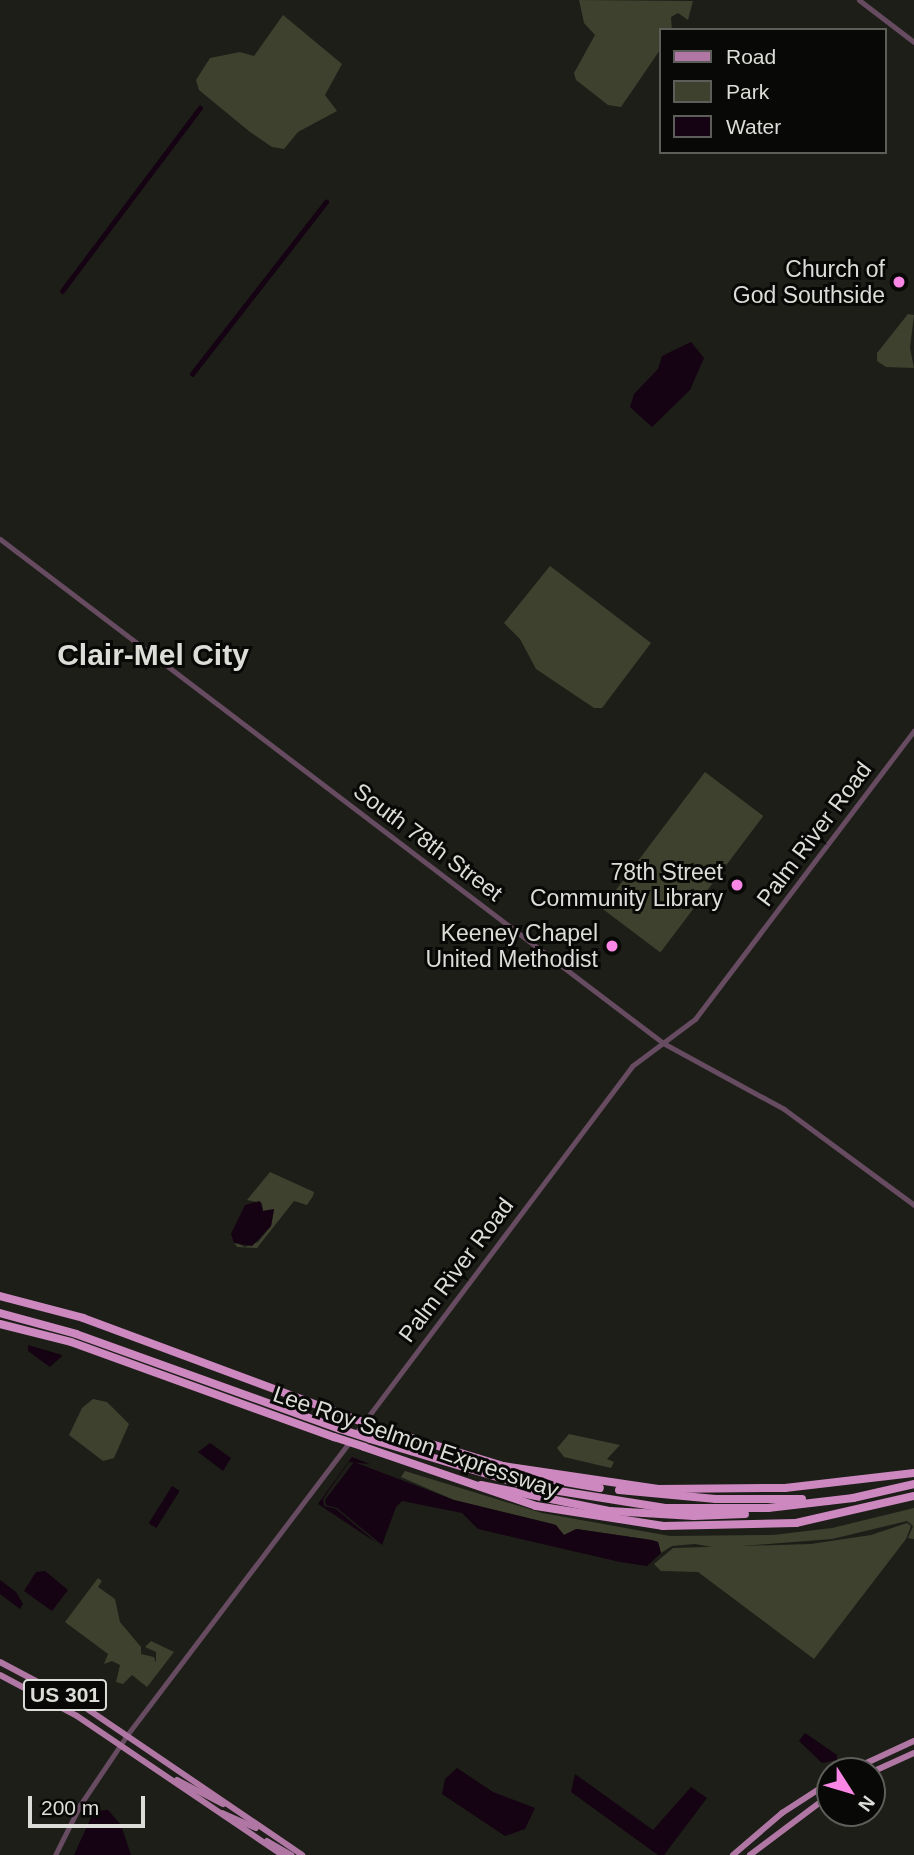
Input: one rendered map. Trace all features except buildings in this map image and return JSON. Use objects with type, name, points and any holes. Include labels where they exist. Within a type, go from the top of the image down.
[{"type":"highway","name":"Lee Roy Selmon Expressway","points":[[0,1298],[95,1322],[446,1451],[558,1475],[668,1489],[785,1489],[914,1473]]},
{"type":"highway","points":[[0,1313],[76,1334],[340,1429],[495,1479],[627,1504],[738,1509],[853,1498],[914,1484]]},
{"type":"highway","name":"Lee Roy Selmon Expressway","points":[[0,1324],[71,1342],[463,1483],[583,1516],[680,1527],[796,1522],[914,1496]]},
{"type":"highway","points":[[446,1451],[530,1476],[637,1493],[749,1500],[853,1498]]},
{"type":"highway","points":[[463,1483],[585,1507],[694,1516],[796,1510],[850,1502],[872,1494]]},
{"type":"main road","name":"US 301","points":[[0,1662],[60,1692],[302,1855]]},
{"type":"main road","name":"US 301","points":[[0,1675],[54,1702],[282,1855]]},
{"type":"main road","points":[[879,1757],[914,1741]]},
{"type":"main road","points":[[886,1766],[914,1753]]},
{"type":"main road","points":[[162,1774],[227,1804]]},
{"type":"main road","points":[[733,1855],[782,1814],[816,1791]]},
{"type":"main road","points":[[750,1855],[816,1805]]},
{"type":"main road","points":[[220,1813],[286,1844]]},
{"type":"main road","points":[[252,1835],[291,1855]]},
{"type":"street","points":[[859,0],[914,42]]},
{"type":"street","name":"South 78th Street","points":[[0,539],[663,1044],[784,1109],[914,1205]]},
{"type":"street","name":"Palm River Road","points":[[55,1855],[80,1805],[127,1735],[632,1066],[695,1019],[914,731]]},
{"type":"green space","points":[[579,0],[693,1],[688,20],[678,13],[671,17],[672,28],[659,28],[659,51],[621,107],[608,105],[576,80],[574,73],[595,35],[584,23]]},
{"type":"green space","points":[[283,15],[342,64],[325,95],[337,111],[298,132],[284,149],[272,147],[250,132],[199,90],[196,80],[210,58],[240,52],[254,56]]},
{"type":"green space","points":[[908,314],[914,315],[910,348],[914,368],[886,367],[877,361],[877,353]]},
{"type":"green space","points":[[550,566],[651,643],[602,708],[594,708],[536,669],[520,639],[504,623]]},
{"type":"green space","points":[[705,772],[763,816],[660,952],[602,909]]},
{"type":"green space","points":[[270,1172],[314,1192],[313,1196],[307,1205],[294,1201],[257,1248],[237,1247],[233,1241],[245,1247],[258,1242],[271,1226],[274,1210],[263,1211],[262,1203],[247,1200]]},
{"type":"green space","points":[[93,1399],[107,1402],[129,1424],[114,1458],[103,1461],[69,1435],[82,1408]]},
{"type":"green space","points":[[569,1434],[620,1445],[607,1459],[614,1462],[611,1468],[564,1457],[557,1448]]},
{"type":"green space","points":[[405,1471],[542,1513],[670,1536],[773,1535],[832,1528],[914,1508],[914,1539],[908,1538],[913,1526],[907,1521],[832,1539],[717,1548],[695,1544],[672,1546],[661,1553],[658,1542],[652,1540],[577,1529],[564,1535],[553,1524],[454,1500],[401,1477]]},
{"type":"green space","points":[[907,1523],[911,1526],[906,1539],[814,1659],[698,1572],[661,1571],[654,1564],[673,1548],[811,1544],[871,1535]]},
{"type":"green space","points":[[98,1578],[102,1581],[98,1587],[115,1599],[120,1622],[141,1647],[141,1654],[154,1657],[156,1663],[156,1652],[145,1647],[151,1641],[174,1652],[147,1687],[132,1675],[123,1684],[116,1682],[120,1665],[112,1661],[104,1664],[108,1654],[65,1622]]},
{"type":"water","points":[[691,342],[704,358],[690,390],[652,427],[630,407],[634,394],[658,369],[662,356]]},
{"type":"water","points":[[260,1201],[263,1211],[274,1209],[271,1226],[252,1246],[234,1243],[231,1234],[245,1205]]},
{"type":"water","points":[[28,1345],[62,1356],[50,1367],[28,1351]]},
{"type":"water","points":[[210,1443],[231,1458],[223,1471],[198,1452]]},
{"type":"water","points":[[352,1457],[370,1464],[349,1462],[323,1499],[324,1506],[336,1509],[377,1543],[318,1504]]},
{"type":"water","points":[[354,1462],[454,1500],[556,1525],[564,1535],[576,1529],[651,1540],[658,1542],[661,1553],[647,1566],[620,1562],[478,1529],[462,1513],[402,1501],[396,1507],[382,1545],[337,1508],[326,1505],[325,1500]]},
{"type":"water","points":[[172,1486],[180,1491],[156,1528],[149,1523]]},
{"type":"water","points":[[45,1571],[68,1590],[52,1611],[24,1591],[36,1572]]},
{"type":"water","points":[[0,1580],[16,1592],[23,1604],[20,1609],[0,1594]]},
{"type":"water","points":[[805,1733],[837,1757],[816,1757],[799,1741]]},
{"type":"water","points":[[457,1768],[493,1792],[535,1808],[525,1829],[505,1836],[442,1794],[445,1779]]},
{"type":"water","points":[[575,1774],[653,1830],[691,1787],[707,1798],[664,1855],[658,1855],[571,1792]]},
{"type":"water","points":[[108,1810],[121,1825],[131,1855],[74,1855],[94,1811]]},
{"type":"waterway","points":[[62,291],[200,108]]},
{"type":"waterway","points":[[192,374],[326,202]]},
{"type":"place","name":"Church of God Southside","points":[[899,282]]},
{"type":"place","name":"78th Street Community Library","points":[[737,885]]},
{"type":"place","name":"Keeney Chapel United Methodist","points":[[612,946]]},
{"type":"district","name":"Clair-Mel City","points":[[153,655]]}]
